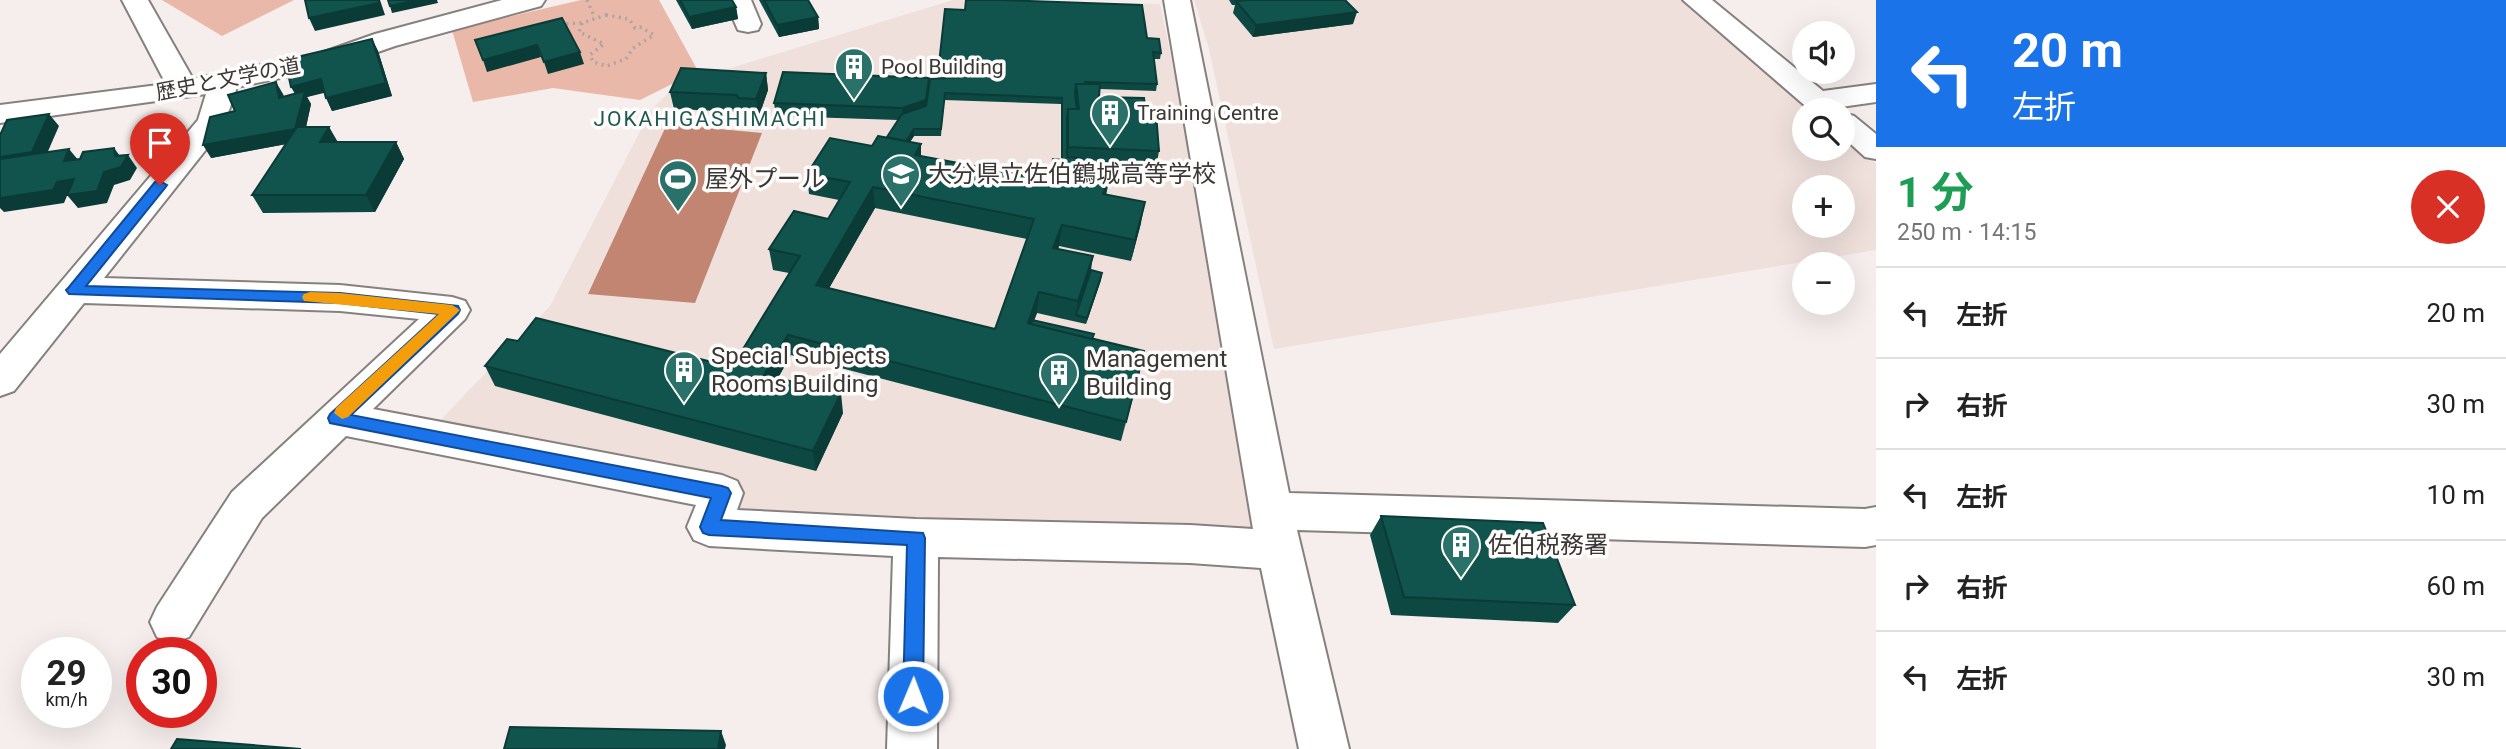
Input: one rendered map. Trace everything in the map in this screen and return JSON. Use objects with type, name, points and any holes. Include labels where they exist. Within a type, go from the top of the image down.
[{"type":"street","points":[[135,0],[184,90]]},
{"type":"street","name":"歴史と文学の道","points":[[0,114],[184,90],[328,60],[385,40],[532,0]]},
{"type":"street","points":[[1177,0],[1275,531],[1324,749]]},
{"type":"street","points":[[1696,0],[1812,98]]},
{"type":"street","points":[[0,381],[212,122],[225,81]]},
{"type":"street","points":[[1855,98],[1876,93]]},
{"type":"street","points":[[1855,132],[1876,150]]},
{"type":"street","points":[[74,290],[340,298],[452,310],[247,505],[173,622]]},
{"type":"street","points":[[336,418],[722,493],[709,527],[916,538],[1190,544],[1275,531],[1876,526]]},
{"type":"street","points":[[912,749],[916,538]]},
{"type":"path","points":[[587,0],[595,18]]},
{"type":"path","points":[[551,23],[582,23],[606,15],[629,19],[635,28],[640,27],[654,35],[633,48],[626,59],[607,66],[593,62],[590,55],[604,44],[579,32],[582,23]]},
{"type":"shaded area","points":[[162,0],[294,0],[222,36]]},
{"type":"shaded area","points":[[581,0],[659,0],[698,71],[640,100],[553,88],[473,102],[452,30]]},
{"type":"shaded area","name":"大分県立佐伯鶴城高等学校","points":[[953,0],[1160,4],[1270,540],[731,511],[739,485],[431,430],[550,306],[651,110],[670,91],[688,81]]},
{"type":"shaded area","name":"大分県立佐伯鶴城高等学校","points":[[1194,0],[1685,0],[1800,98],[1792,98],[1792,161],[1855,161],[1855,145],[1876,163],[1876,250],[1855,253],[1792,252],[1792,264],[1274,349],[1209,49]]},
{"type":"shaded area","name":"屋外プール","points":[[667,124],[762,133],[695,303],[588,294]]},
{"type":"building","points":[[305,0],[379,0],[379,3],[309,18]]},
{"type":"building","points":[[388,0],[418,0],[390,6]]},
{"type":"building","points":[[680,0],[732,0],[736,7],[689,17]]},
{"type":"building","points":[[764,0],[808,0],[818,17],[777,25]]},
{"type":"building","points":[[966,0],[1142,5],[1147,38],[1159,39],[1161,53],[1153,52],[1157,84],[1076,84],[1077,109],[1068,109],[1067,157],[1080,158],[1081,170],[1052,164],[1053,159],[1062,160],[1062,98],[945,93],[941,129],[914,129],[906,141],[887,137],[902,114],[926,106],[930,79],[961,77],[963,64],[939,64],[945,9],[965,10]]},
{"type":"building","points":[[1345,0],[1357,12],[1256,25],[1236,1]]},
{"type":"building","points":[[562,18],[580,52],[544,62],[537,45],[483,60],[475,40]]},
{"type":"building","points":[[372,39],[386,83],[326,98],[321,79],[291,87],[285,60]]},
{"type":"building","points":[[681,68],[766,73],[756,99],[738,98],[737,95],[670,92]]},
{"type":"building","points":[[783,72],[929,78],[926,100],[902,108],[774,103]]},
{"type":"building","points":[[276,82],[279,98],[305,91],[295,129],[203,145],[210,117],[235,111],[228,95]]},
{"type":"building","name":"Training Centre","points":[[1076,84],[1100,84],[1099,97],[1144,98],[1146,113],[1156,113],[1159,151],[1068,147],[1068,109],[1079,109]]},
{"type":"building","points":[[49,114],[32,152],[0,157],[0,135],[7,120]]},
{"type":"building","points":[[297,127],[329,127],[320,142],[396,142],[366,195],[252,195]]},
{"type":"building","points":[[878,136],[921,144],[915,155],[980,167],[982,164],[1009,169],[1007,172],[1046,180],[1052,164],[1110,175],[1103,194],[1145,202],[1135,240],[1062,225],[1053,248],[1093,256],[1078,301],[1039,292],[1028,323],[1144,351],[1126,422],[788,335],[764,375],[841,393],[813,451],[485,366],[507,339],[518,341],[536,318],[732,367],[800,256],[769,249],[794,211],[828,219],[850,182],[807,174],[830,138],[872,146]],"holes":[[[873,187],[1034,219],[995,329],[816,285]]]},
{"type":"building","points":[[114,148],[115,156],[128,155],[121,167],[104,172],[97,191],[67,195],[74,179],[57,182],[53,190],[0,198],[0,159],[69,149],[64,161],[80,159],[83,152]]},
{"type":"building","points":[[1091,270],[1102,273],[1087,318],[1076,315]]},
{"type":"building","points":[[1032,320],[1094,334],[1092,339],[1031,324]]},
{"type":"building","name":"佐伯税務署","points":[[1381,516],[1543,523],[1575,605],[1404,597]]},
{"type":"building","points":[[510,727],[721,731],[718,749],[504,749]]},
{"type":"building","points":[[177,739],[301,749],[171,749]]},
{"type":"slow traffic","points":[[310,297],[452,310],[342,413]]},
{"type":"place","name":"Pool Building","points":[[854,101]]},
{"type":"place","name":"Training Centre","points":[[1110,147]]},
{"type":"place","name":"大分県立佐伯鶴城高等学校","points":[[901,208]]},
{"type":"place","name":"屋外プール","points":[[678,213]]},
{"type":"place","name":"Special Subjects Rooms Building","points":[[684,404]]},
{"type":"place","name":"Management Building","points":[[1059,407]]},
{"type":"place","name":"佐伯税務署","points":[[1461,579]]},
{"type":"district","name":"JOKAHIGASHIMACHI","points":[[710,119]]},
{"type":"route","points":[[160,185],[74,290],[340,298],[452,310],[336,418],[722,493],[709,527],[916,538],[913,696]]}]
